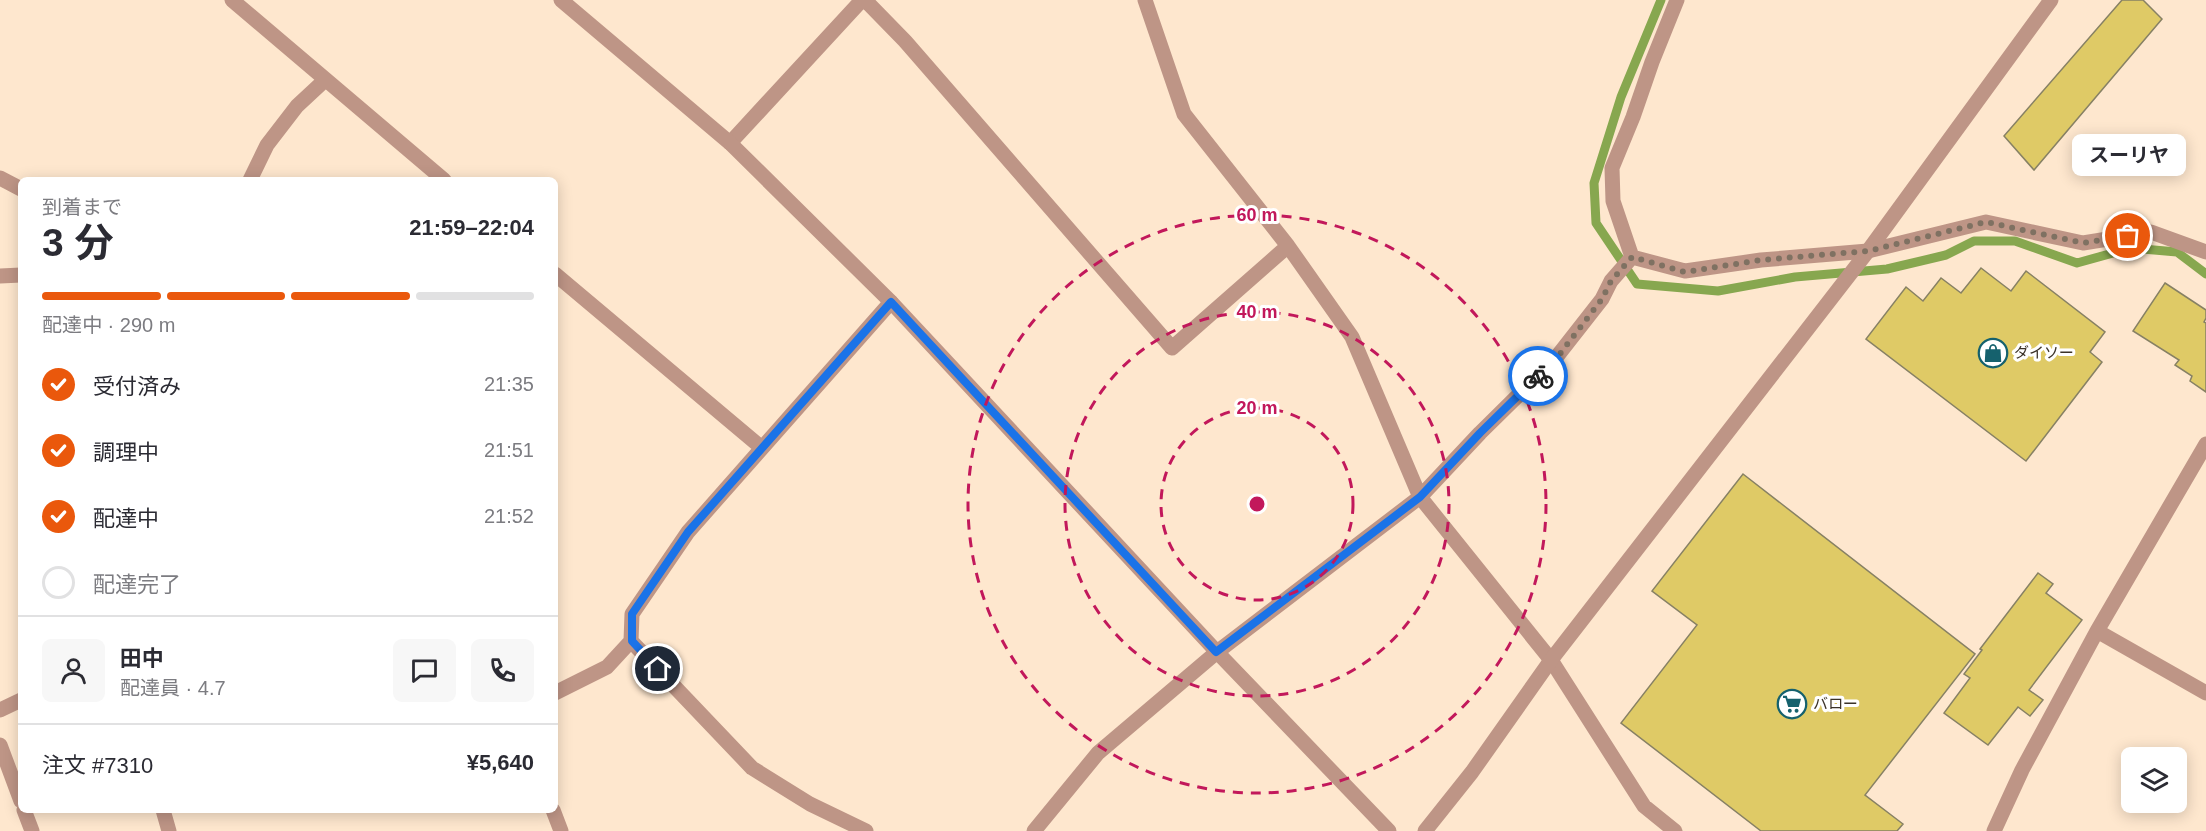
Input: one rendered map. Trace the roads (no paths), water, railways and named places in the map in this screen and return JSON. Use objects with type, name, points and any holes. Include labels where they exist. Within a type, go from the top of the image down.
[{"type":"street","points":[[232,0],[440,177]]},
{"type":"street","points":[[561,0],[730,143],[891,302],[1216,652],[1389,831]]},
{"type":"street","points":[[730,143],[864,0],[913,50],[1172,348],[1288,246]]},
{"type":"street","points":[[1145,0],[1184,114],[1288,246],[1352,337],[1420,497],[1551,660],[1644,806],[1675,831]]},
{"type":"street","points":[[1632,257],[1613,201],[1612,168],[1677,0]]},
{"type":"street","points":[[1425,831],[1472,772],[1551,660],[1867,252],[2051,0]]},
{"type":"street","points":[[251,177],[267,145],[297,106],[325,80]]},
{"type":"street","points":[[0,178],[18,187]]},
{"type":"street","points":[[1632,257],[1685,272],[1761,260],[1867,252],[1986,222],[2083,243],[2151,232],[2206,252]]},
{"type":"street","points":[[1034,831],[1098,753],[1216,652],[1420,497],[1480,433],[1556,359],[1602,299],[1611,281],[1632,257]]},
{"type":"street","points":[[0,276],[18,274]]},
{"type":"street","points":[[558,277],[762,448]]},
{"type":"street","points":[[866,831],[810,804],[752,768],[632,641],[632,614],[688,532],[891,302]]},
{"type":"street","points":[[1994,831],[2022,770],[2097,631],[2206,444]]},
{"type":"street","points":[[2097,631],[2206,693]]},
{"type":"street","points":[[558,692],[607,667],[632,641]]},
{"type":"street","points":[[0,710],[18,701]]},
{"type":"street","points":[[0,745],[18,793]]},
{"type":"street","points":[[25,813],[32,831]]},
{"type":"street","points":[[164,813],[170,831]]},
{"type":"street","points":[[554,813],[561,831]]},
{"type":"waterway","points":[[1661,0],[1621,97],[1594,183],[1596,223],[1637,284],[1718,291],[1795,277],[1887,269],[1946,255],[1974,241],[2015,241],[2077,263],[2131,248],[2177,252],[2206,274]]},
{"type":"place","name":"スーリヤ","points":[[2128,236]]},
{"type":"place","name":"ダイソー","points":[[1993,353]]},
{"type":"place","name":"バロー","points":[[1792,704]]}]
